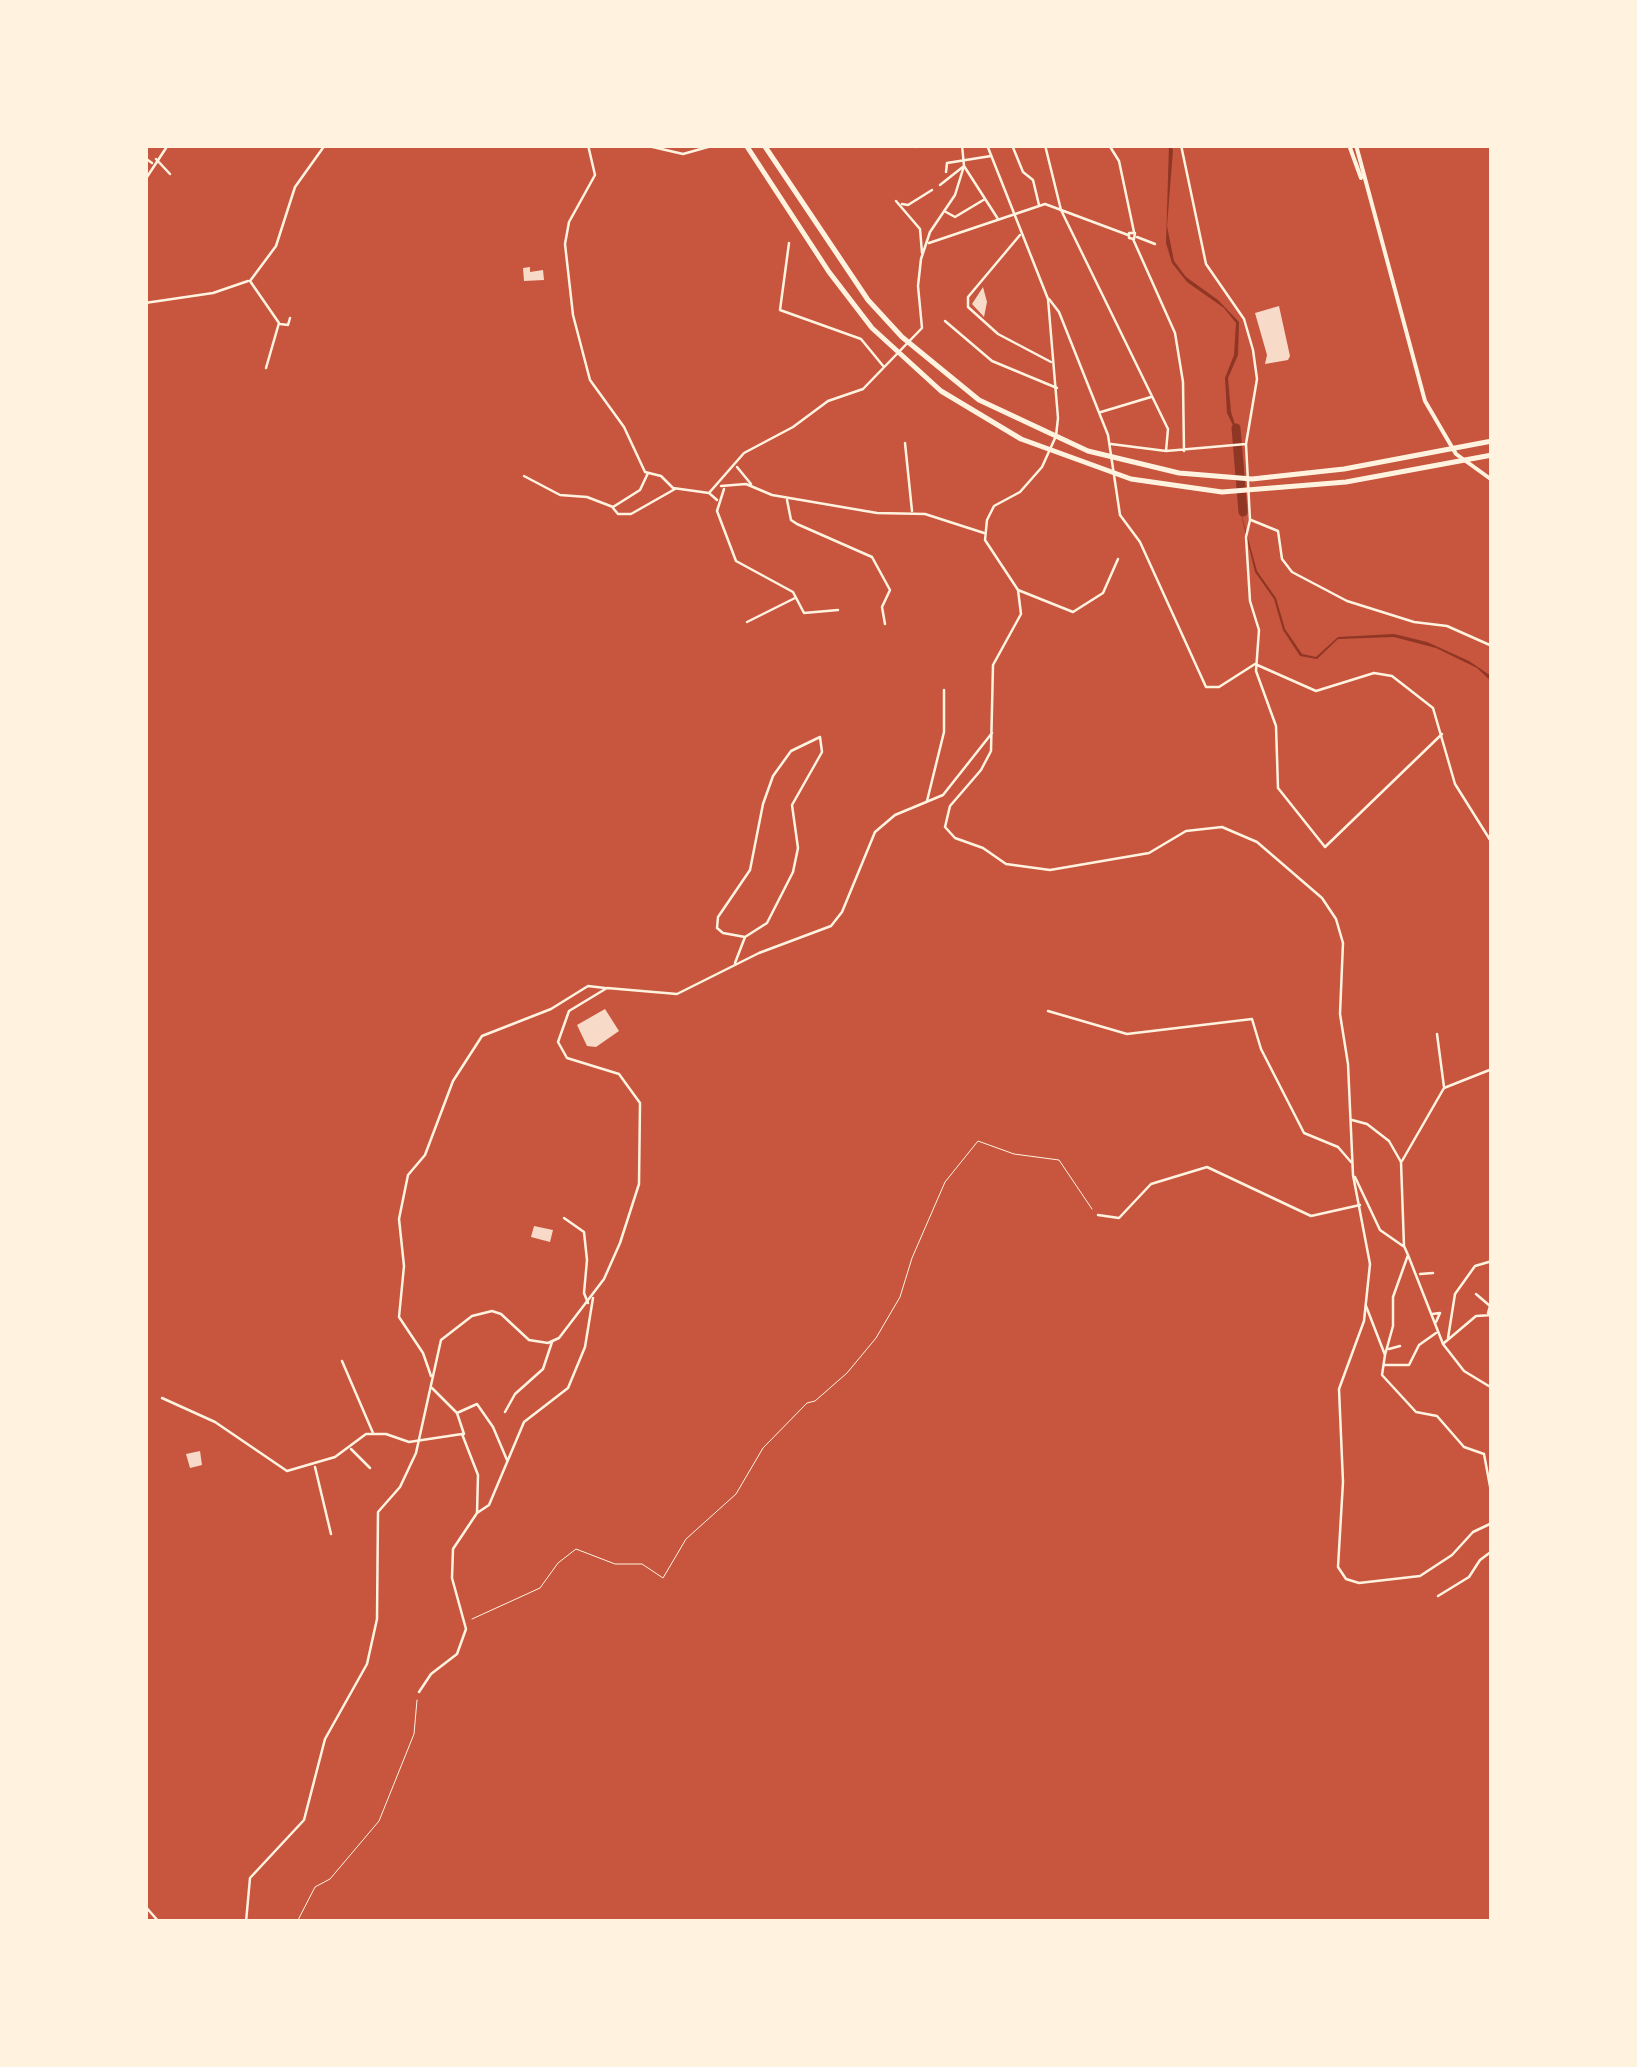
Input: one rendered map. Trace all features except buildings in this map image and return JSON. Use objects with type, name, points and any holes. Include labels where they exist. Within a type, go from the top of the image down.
[{"type":"highway","points":[[746,145],[829,272],[872,328],[941,391],[1021,439],[1131,479],[1222,492],[1300,488],[1492,455]]},
{"type":"highway","points":[[764,145],[868,300],[902,338],[979,400],[1025,425],[1134,465],[1226,478],[1299,476],[1492,441]]},
{"type":"main road","points":[[1353,145],[1367,197]]},
{"type":"main road","points":[[1353,145],[1420,386],[1441,434],[1478,472],[1492,480]]},
{"type":"street","points":[[145,180],[168,145]]},
{"type":"street","points":[[145,303],[213,292],[250,281],[272,253],[287,222],[295,188],[325,145]]},
{"type":"street","points":[[588,145],[595,175],[565,233],[573,315],[590,380],[624,427],[648,473],[676,488],[709,493],[717,500]]},
{"type":"street","points":[[644,145],[683,154],[698,154],[715,145]]},
{"type":"street","points":[[962,145],[964,164],[999,220]]},
{"type":"street","points":[[986,145],[1013,217],[1048,298],[1059,312],[1100,412],[1110,444],[1120,515],[1140,542],[1198,662],[1200,679],[1212,689],[1256,664]]},
{"type":"street","points":[[1012,145],[1023,172],[1034,180],[1039,206]]},
{"type":"street","points":[[1045,145],[1061,210],[1168,429],[1166,451]]},
{"type":"street","points":[[1109,145],[1119,161],[1134,236],[1175,333],[1184,382],[1184,451]]},
{"type":"street","points":[[1181,145],[1206,264],[1251,336],[1257,379],[1246,444],[1250,601],[1259,630],[1256,664],[1276,726],[1278,788],[1325,847],[1442,734]]},
{"type":"street","points":[[946,172],[947,163],[964,164],[991,156]]},
{"type":"street","points":[[145,158],[170,174]]},
{"type":"street","points":[[940,184],[964,164]]},
{"type":"street","points":[[921,259],[964,164]]},
{"type":"street","points":[[838,610],[808,614],[797,597],[736,562],[718,518],[717,500],[744,454],[793,427],[828,401],[863,389],[922,328],[918,286],[920,229],[896,201],[908,205],[932,190]]},
{"type":"street","points":[[951,218],[986,199]]},
{"type":"street","points":[[928,243],[1039,206],[1061,210],[1155,244]]},
{"type":"street","points":[[944,211],[951,218],[953,234]]},
{"type":"street","points":[[1118,232],[1129,228],[1131,215]]},
{"type":"street","points":[[1070,230],[1072,219],[1080,218]]},
{"type":"street","points":[[1021,234],[968,298],[968,307],[1010,342],[1054,363]]},
{"type":"street","points":[[788,243],[780,310],[861,340],[886,367]]},
{"type":"street","points":[[250,281],[279,323],[288,325],[290,318]]},
{"type":"street","points":[[1048,298],[1057,388],[1056,436],[1042,467],[1020,492],[994,506],[985,534],[993,555],[1018,590],[1019,623],[992,665],[991,750],[981,770],[947,812],[946,826],[955,838],[984,848],[1006,864],[1050,870],[1149,853],[1177,836],[1209,826],[1238,832],[1290,867],[1330,909],[1343,943],[1340,1014],[1352,1164],[1369,1247],[1366,1306],[1339,1389],[1340,1572],[1352,1582],[1408,1579],[1439,1564],[1472,1532],[1492,1523]]},
{"type":"street","points":[[945,321],[992,360],[1057,388]]},
{"type":"street","points":[[266,368],[279,323]]},
{"type":"street","points":[[1100,412],[1152,396]]},
{"type":"street","points":[[905,443],[912,512]]},
{"type":"street","points":[[1110,444],[1184,451],[1246,444]]},
{"type":"street","points":[[736,466],[754,486]]},
{"type":"street","points":[[613,507],[640,490],[648,473]]},
{"type":"street","points":[[524,476],[560,495],[587,497],[613,507],[618,514],[631,514],[676,488]]},
{"type":"street","points":[[709,493],[722,486],[754,486],[787,498],[877,514],[912,512],[985,534]]},
{"type":"street","points":[[787,498],[791,520],[872,557],[890,590],[882,608],[885,624]]},
{"type":"street","points":[[1250,520],[1278,531],[1282,559],[1292,572],[1347,601],[1414,622],[1447,626],[1492,646]]},
{"type":"street","points":[[1018,590],[1062,610],[1083,608],[1103,593],[1118,560]]},
{"type":"street","points":[[1020,598],[1033,596]]},
{"type":"street","points":[[747,622],[797,597]]},
{"type":"street","points":[[1256,664],[1316,691],[1374,673],[1392,676],[1434,708],[1456,784],[1492,843]]},
{"type":"street","points":[[926,803],[944,732],[944,690]]},
{"type":"street","points":[[432,1376],[423,1352],[399,1317],[404,1266],[399,1220],[408,1175],[431,1144],[453,1081],[482,1036],[551,1009],[588,986],[677,994],[735,964],[831,926],[842,912],[875,832],[895,815],[926,803],[958,781],[993,732]]},
{"type":"street","points":[[735,964],[744,938],[767,923],[793,872],[798,848],[792,828],[792,806],[822,752],[820,736],[792,750],[774,776],[762,804],[750,870],[718,917],[717,928],[723,933],[744,938]]},
{"type":"street","points":[[246,1922],[250,1878],[304,1820],[325,1740],[367,1664],[377,1618],[378,1512],[406,1476],[420,1440],[441,1340],[479,1314],[497,1312],[529,1340],[552,1342],[567,1331],[588,1303],[616,1255],[639,1184],[640,1103],[619,1074],[580,1065],[568,1058],[558,1042],[569,1011],[607,988]]},
{"type":"street","points":[[1048,1011],[1128,1034],[1252,1019],[1261,1049],[1304,1133],[1338,1148],[1352,1164]]},
{"type":"street","points":[[1436,1034],[1444,1088]]},
{"type":"street","points":[[1401,1162],[1444,1088],[1492,1069]]},
{"type":"street","points":[[1351,1120],[1367,1124],[1388,1141],[1401,1162],[1404,1246],[1438,1332],[1464,1371],[1492,1388]]},
{"type":"street","points":[[1098,1215],[1119,1218],[1152,1184],[1206,1167],[1311,1216],[1360,1205]]},
{"type":"street","points":[[1353,1175],[1380,1230],[1404,1246]]},
{"type":"street","points":[[564,1218],[584,1232],[588,1303]]},
{"type":"street","points":[[1408,1255],[1393,1297],[1382,1375],[1416,1412],[1438,1417],[1464,1447],[1484,1454],[1492,1497]]},
{"type":"street","points":[[1448,1338],[1456,1292],[1475,1266],[1492,1261]]},
{"type":"street","points":[[1418,1275],[1434,1274]]},
{"type":"street","points":[[1444,1344],[1476,1316],[1490,1315],[1491,1304],[1476,1294]]},
{"type":"street","points":[[476,1513],[489,1505],[524,1422],[568,1388],[590,1329],[592,1297]]},
{"type":"street","points":[[1366,1306],[1385,1355]]},
{"type":"street","points":[[1432,1314],[1440,1313],[1441,1320],[1434,1322]]},
{"type":"street","points":[[1383,1365],[1409,1365],[1419,1345],[1438,1332]]},
{"type":"street","points":[[506,1412],[514,1394],[543,1369],[553,1351],[552,1342]]},
{"type":"street","points":[[1387,1349],[1400,1346]]},
{"type":"street","points":[[342,1361],[374,1433]]},
{"type":"street","points":[[420,1692],[430,1674],[457,1654],[465,1619],[452,1578],[451,1557],[476,1513],[478,1475],[456,1413],[430,1386]]},
{"type":"street","points":[[162,1398],[215,1422],[280,1469],[315,1465],[350,1448],[360,1436],[374,1433],[405,1442],[464,1435]]},
{"type":"street","points":[[456,1413],[477,1404],[493,1426],[507,1460]]},
{"type":"street","points":[[350,1448],[370,1468]]},
{"type":"street","points":[[315,1465],[331,1534]]},
{"type":"street","points":[[1438,1596],[1469,1577],[1492,1551]]},
{"type":"street","points":[[145,1906],[160,1922]]},
{"type":"path","points":[[465,1619],[474,1620],[540,1588],[558,1563],[576,1549],[615,1564],[642,1564],[663,1578],[686,1539],[736,1494],[762,1448],[807,1403],[847,1373],[876,1338],[900,1297],[912,1258],[945,1182],[978,1141],[1014,1154],[1059,1160],[1098,1215]]},
{"type":"path","points":[[297,1922],[314,1886],[330,1879],[379,1820],[414,1734],[420,1692]]},
{"type":"shaded area","points":[[1169,145],[1173,150],[1167,226],[1174,261],[1186,277],[1218,300],[1239,322],[1238,355],[1228,378],[1231,412],[1240,440],[1227,413],[1225,378],[1234,355],[1236,323],[1224,308],[1187,282],[1172,263],[1166,243]]},
{"type":"shaded area","points":[[1238,502],[1257,571],[1276,598],[1285,629],[1302,654],[1316,657],[1338,637],[1394,634],[1427,642],[1469,661],[1491,676],[1492,682],[1477,668],[1436,648],[1394,637],[1338,639],[1317,659],[1300,656],[1283,630],[1274,599],[1255,572]]},
{"type":"waterway","points":[[1236,428],[1243,512]]}]
